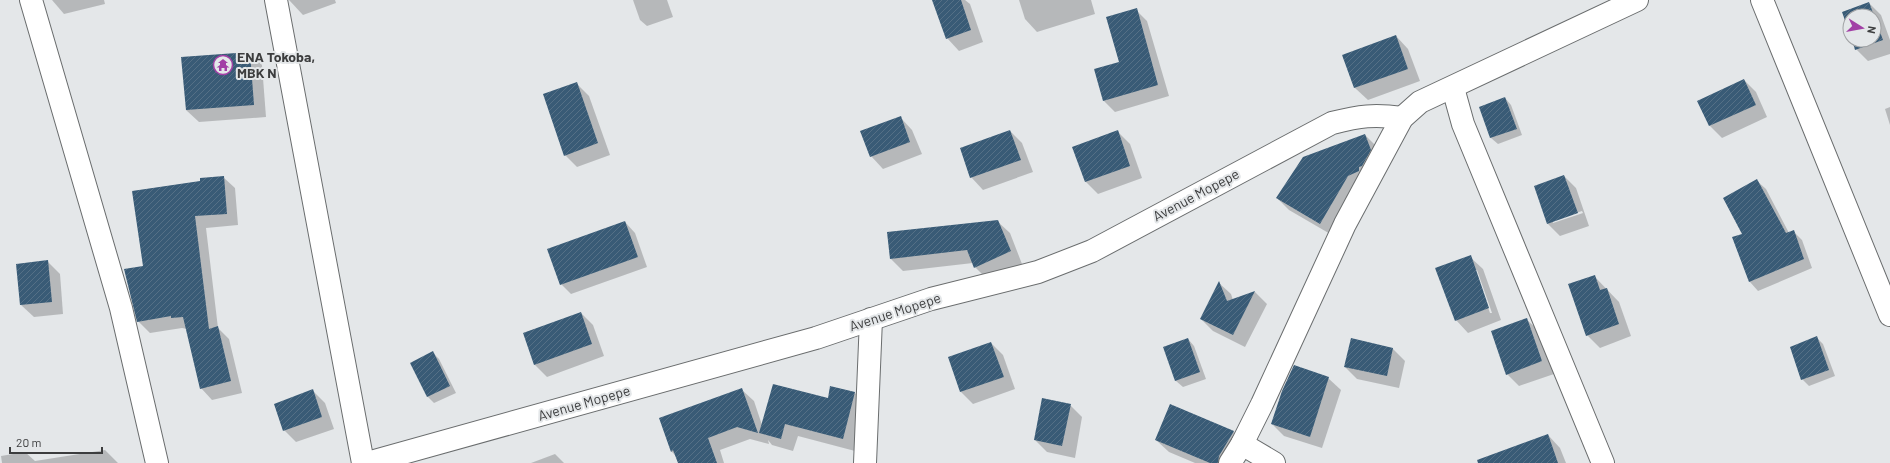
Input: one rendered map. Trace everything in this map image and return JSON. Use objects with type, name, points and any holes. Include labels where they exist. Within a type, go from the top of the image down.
[{"type":"street","points":[[30,0],[121,308],[157,463]]},
{"type":"street","points":[[276,0],[363,463]]},
{"type":"street","points":[[1230,463],[1242,444],[1262,404],[1345,224],[1402,118],[1420,102],[1453,88],[1637,0]]},
{"type":"street","points":[[1762,0],[1890,315]]},
{"type":"street","points":[[1453,88],[1463,124],[1603,463]]},
{"type":"street","name":"Avenue Mopepe","points":[[366,463],[808,340],[932,299],[1038,272],[1092,251],[1332,123],[1372,115],[1402,118]]},
{"type":"street","points":[[865,463],[871,319]]},
{"type":"street","points":[[1242,444],[1274,463]]},
{"type":"building","points":[[932,0],[961,0],[971,30],[946,39]]},
{"type":"building","points":[[1869,2],[1871,8],[1853,8]]},
{"type":"building","points":[[1137,8],[1158,85],[1103,101],[1094,69],[1119,62],[1106,17]]},
{"type":"building","points":[[1396,35],[1408,69],[1354,88],[1342,55]]},
{"type":"building","points":[[250,52],[254,105],[186,110],[181,57]]},
{"type":"building","points":[[1744,79],[1756,105],[1709,126],[1697,101]]},
{"type":"building","points":[[577,82],[598,143],[564,156],[543,94]]},
{"type":"building","points":[[1505,97],[1517,129],[1490,138],[1479,107]]},
{"type":"building","points":[[901,116],[910,142],[870,157],[860,131]]},
{"type":"building","points":[[1010,130],[1021,160],[970,178],[960,148]]},
{"type":"building","points":[[1118,130],[1130,166],[1085,182],[1072,147]]},
{"type":"building","points":[[1365,134],[1371,150],[1362,166],[1359,167],[1359,171],[1348,176],[1320,224],[1276,198],[1303,157]]},
{"type":"building","points":[[1564,175],[1578,213],[1547,224],[1534,186]]},
{"type":"building","points":[[224,176],[227,214],[195,216],[209,329],[218,326],[231,381],[200,389],[183,317],[171,318],[171,316],[137,322],[124,269],[143,266],[132,191],[200,181],[200,178]]},
{"type":"building","points":[[1757,179],[1786,233],[1794,230],[1804,259],[1749,282],[1732,237],[1742,234],[1723,198]]},
{"type":"building","points":[[998,220],[1011,251],[974,268],[967,250],[890,259],[887,232]]},
{"type":"building","points":[[625,221],[638,257],[560,285],[547,249]]},
{"type":"building","points":[[1471,255],[1489,308],[1455,321],[1435,268]]},
{"type":"building","points":[[48,260],[52,302],[20,305],[16,264]]},
{"type":"building","points":[[1595,275],[1600,290],[1607,288],[1619,324],[1586,336],[1568,284]]},
{"type":"building","points":[[1219,281],[1227,301],[1255,291],[1233,335],[1200,319]]},
{"type":"building","points":[[581,312],[592,344],[534,365],[523,333]]},
{"type":"building","points":[[1527,318],[1542,361],[1506,375],[1491,331]]},
{"type":"building","points":[[1817,336],[1829,370],[1801,380],[1790,347]]},
{"type":"building","points":[[1188,338],[1200,372],[1175,381],[1163,347]]},
{"type":"building","points":[[1351,338],[1393,348],[1387,376],[1344,367]]},
{"type":"building","points":[[991,342],[1004,377],[960,392],[948,357]]},
{"type":"building","points":[[433,351],[450,386],[427,397],[410,363]]},
{"type":"building","points":[[1294,365],[1329,377],[1310,437],[1271,424],[1282,391]]},
{"type":"building","points":[[773,384],[828,398],[830,386],[855,392],[843,439],[785,424],[781,439],[759,433]]},
{"type":"building","points":[[742,388],[758,433],[737,427],[708,438],[717,463],[678,463],[673,450],[671,452],[659,418]]},
{"type":"building","points":[[313,389],[322,417],[283,431],[274,404]]},
{"type":"building","points":[[1042,398],[1071,404],[1062,446],[1034,440]]},
{"type":"building","points":[[1170,404],[1234,431],[1219,456],[1218,463],[1210,463],[1155,440]]},
{"type":"building","points":[[1548,434],[1558,463],[1478,463],[1477,460]]},
{"type":"place","name":"ENA Tokoba, MBK N","points":[[223,65]]}]
